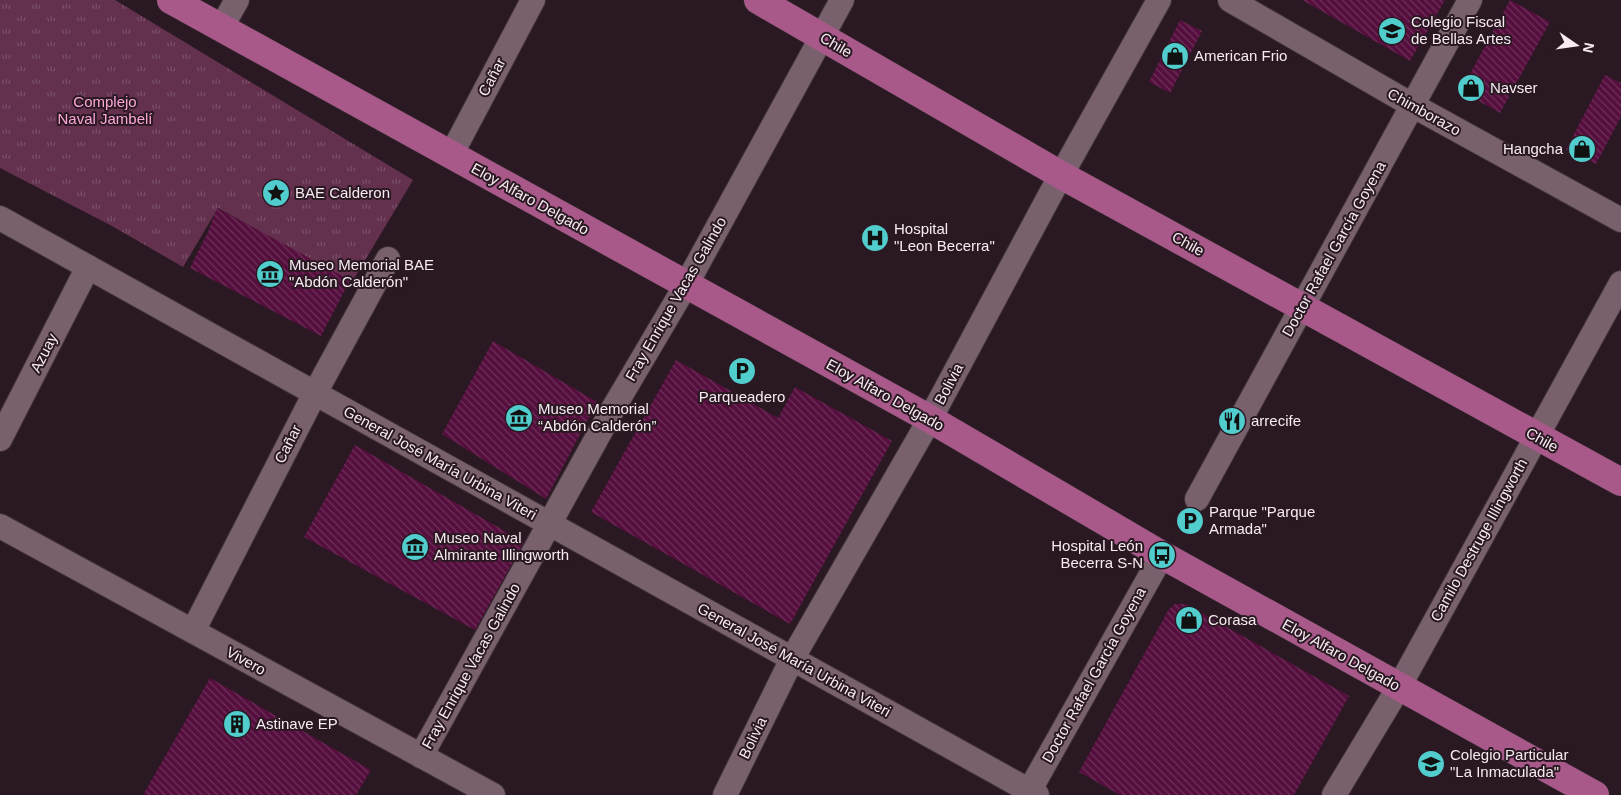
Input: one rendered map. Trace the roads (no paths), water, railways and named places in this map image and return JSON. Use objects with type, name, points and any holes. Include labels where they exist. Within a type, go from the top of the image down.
[{"type":"main road","name":"Eloy Alfaro Delgado","points":[[171,0],[930,419],[1162,555],[1595,795]]},
{"type":"main road","name":"Chile","points":[[758,0],[1061,175],[1621,482]]},
{"type":"street","points":[[221,28],[237,0]]},
{"type":"street","name":"Cañar","points":[[451,155],[533,0]]},
{"type":"street","name":"Fray Enrique Vacas Galindo","points":[[424,758],[614,407],[686,285],[842,0]]},
{"type":"street","name":"Bolivia","points":[[725,795],[792,659],[930,419],[1061,175],[1160,0]]},
{"type":"street","name":"Chimborazo","points":[[1230,0],[1412,105],[1621,220]]},
{"type":"street","name":"Doctor Rafael García Goyena","points":[[1197,499],[1470,0]]},
{"type":"street","name":"General José María Urbina Viteri","points":[[0,218],[1031,794]]},
{"type":"street","name":"Cañar","points":[[192,631],[315,393],[388,259]]},
{"type":"street","name":"Azuay","points":[[0,439],[88,267]]},
{"type":"street","name":"Camilo Destruge Illingworth","points":[[1334,795],[1399,687],[1621,284]]},
{"type":"street","name":"Vivero","points":[[0,526],[493,795]]},
{"type":"street","name":"Doctor Rafael García Goyena","points":[[1031,794],[1162,555]]},
{"type":"place","name":"Colegio Fiscal de Bellas Artes","points":[[1392,31]]},
{"type":"place","name":"American Frio","points":[[1175,56]]},
{"type":"place","name":"Navser","points":[[1471,88]]},
{"type":"place","name":"Hangcha","points":[[1582,149]]},
{"type":"place","name":"BAE Calderon","points":[[276,193]]},
{"type":"place","name":"Hospital \"Leon Becerra\"","points":[[875,238]]},
{"type":"place","name":"Museo Memorial BAE \"Abdón Calderón\"","points":[[270,274]]},
{"type":"place","name":"Parqueadero","points":[[742,371]]},
{"type":"place","name":"Museo Memorial “Abdón Calderón”","points":[[519,418]]},
{"type":"place","name":"arrecife","points":[[1232,421]]},
{"type":"place","name":"Parque \"Parque Armada\"","points":[[1190,521]]},
{"type":"place","name":"Museo Naval Almirante Illingworth","points":[[415,547]]},
{"type":"place","name":"Hospital León Becerra S-N","points":[[1162,555]]},
{"type":"place","name":"Corasa","points":[[1189,620]]},
{"type":"place","name":"Astinave EP","points":[[237,724]]},
{"type":"place","name":"Colegio Particular \"La Inmaculada\"","points":[[1431,764]]},
{"type":"park label","name":"Complejo Naval Jambelí","points":[[105,110]]}]
